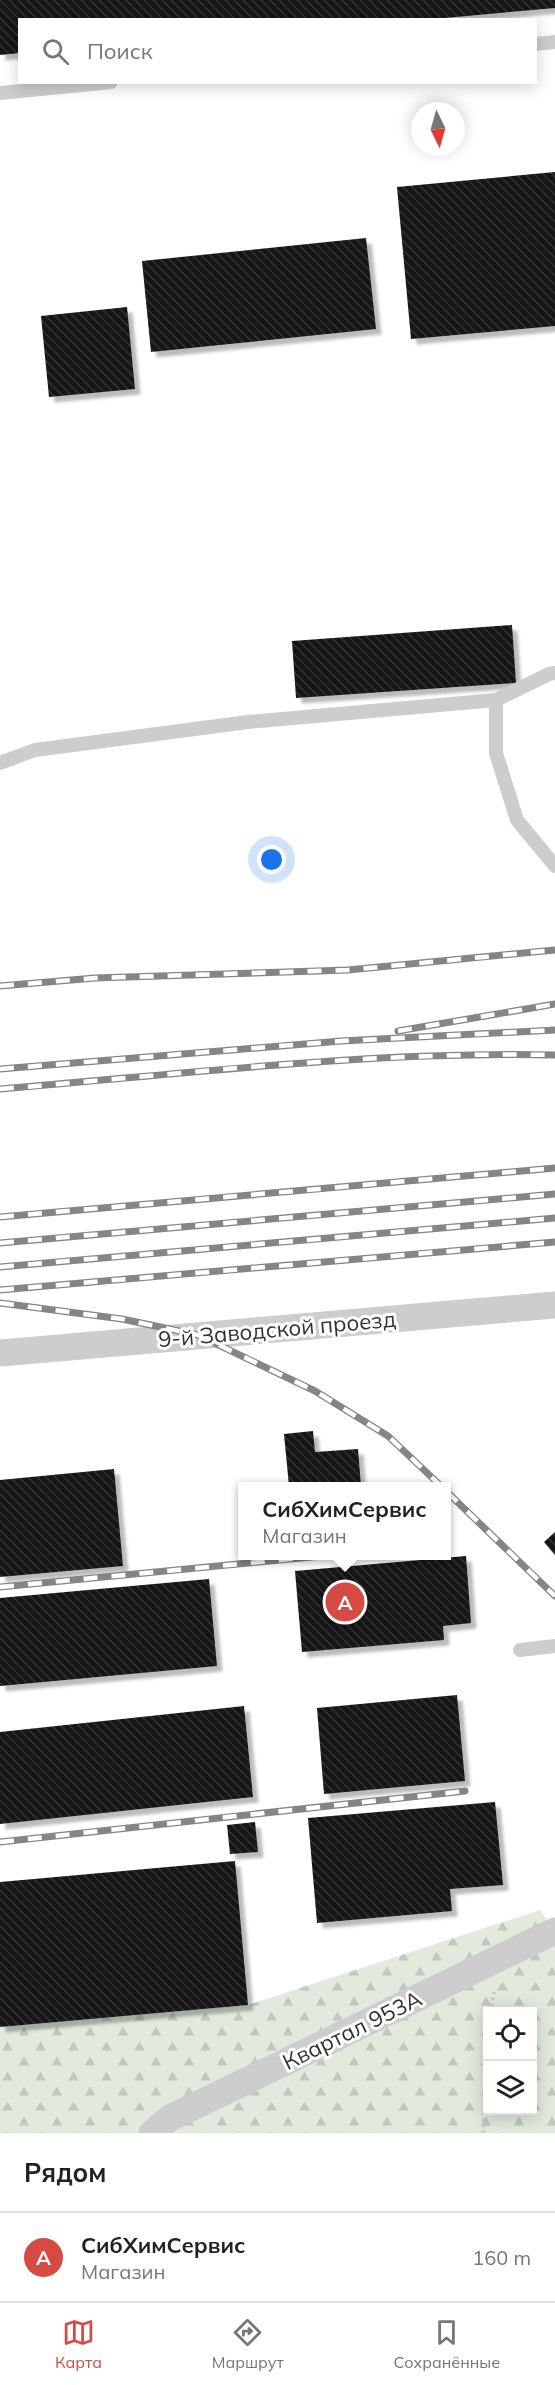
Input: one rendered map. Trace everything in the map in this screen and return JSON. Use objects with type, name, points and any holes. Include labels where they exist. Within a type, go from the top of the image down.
[{"type":"street","name":"9-й Заводской проезд","points":[[0,1353],[555,1305]]},
{"type":"street","name":"Квартал 953А","points":[[152,2133],[170,2118],[555,1931]]},
{"type":"lane","points":[[537,44],[555,42]]},
{"type":"lane","points":[[0,93],[91,84]]},
{"type":"lane","points":[[0,763],[35,750],[248,722],[496,700],[555,673]]},
{"type":"lane","points":[[496,700],[496,753],[517,820],[555,866]]},
{"type":"lane","points":[[520,1650],[555,1646]]},
{"type":"path","points":[[483,2133],[487,2061]]},
{"type":"green space","points":[[540,1910],[555,1932],[555,2133],[0,2133],[0,2027],[248,2005]]},
{"type":"building","points":[[0,0],[555,0],[555,8],[444,18],[18,18],[18,53],[0,55]]},
{"type":"building","points":[[555,172],[555,326],[411,339],[397,187]]},
{"type":"building","points":[[366,238],[376,329],[151,352],[142,261]]},
{"type":"building","points":[[127,307],[135,389],[49,397],[41,316]]},
{"type":"building","points":[[512,625],[516,683],[296,698],[292,641]]},
{"type":"building","points":[[313,1431],[315,1452],[358,1449],[361,1482],[289,1482],[284,1434]]},
{"type":"building","points":[[114,1469],[123,1566],[0,1577],[0,1480]]},
{"type":"building","points":[[555,1532],[555,1555],[544,1542]]},
{"type":"building","points":[[466,1556],[471,1623],[443,1626],[444,1640],[302,1652],[295,1571],[420,1560],[451,1560],[451,1557]]},
{"type":"building","points":[[209,1579],[217,1666],[0,1686],[0,1598]]},
{"type":"building","points":[[457,1695],[465,1781],[324,1794],[317,1708]]},
{"type":"building","points":[[244,1706],[253,1797],[0,1824],[0,1732]]},
{"type":"building","points":[[495,1802],[503,1885],[450,1889],[452,1911],[317,1923],[308,1818]]},
{"type":"building","points":[[255,1822],[258,1852],[230,1854],[227,1825]]},
{"type":"building","points":[[235,1861],[248,2005],[0,2027],[0,1882]]},
{"type":"railway","points":[[0,986],[95,978],[348,970],[555,950]]},
{"type":"railway","points":[[398,1031],[555,1004]]},
{"type":"railway","points":[[0,1069],[341,1041],[555,1030]]},
{"type":"railway","points":[[0,1089],[347,1060],[555,1055]]},
{"type":"railway","points":[[0,1217],[555,1168]]},
{"type":"railway","points":[[0,1243],[555,1194]]},
{"type":"railway","points":[[0,1267],[555,1218]]},
{"type":"railway","points":[[0,1290],[555,1242]]},
{"type":"railway","points":[[0,1303],[122,1319],[198,1335],[315,1391],[388,1436],[437,1482]]},
{"type":"railway","points":[[451,1496],[555,1596]]},
{"type":"railway","points":[[0,1587],[280,1560]]},
{"type":"railway","points":[[0,1842],[465,1791]]},
{"type":"place","name":"СибХимСервис","points":[[345,1602]]}]
